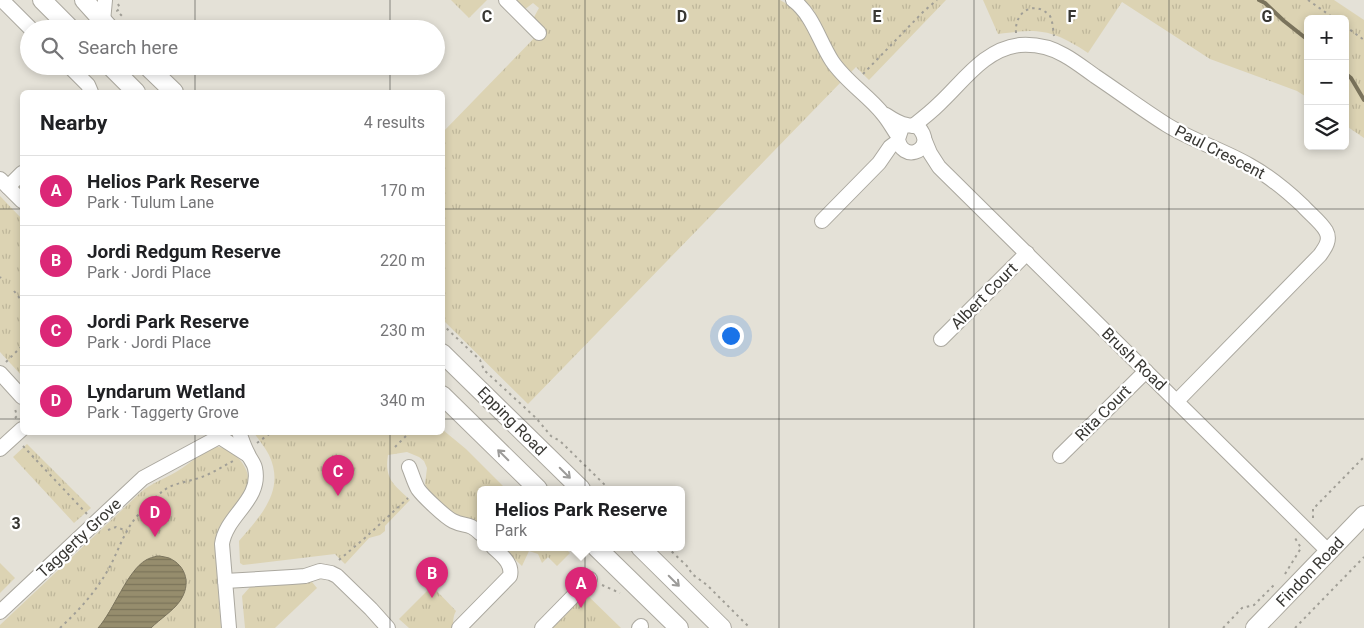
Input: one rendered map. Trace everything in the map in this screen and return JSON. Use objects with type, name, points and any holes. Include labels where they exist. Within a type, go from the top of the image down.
[{"type":"main road","points":[[42,0],[63,20]]},
{"type":"main road","points":[[84,0],[109,20]]},
{"type":"main road","points":[[119,75],[134,90]]},
{"type":"main road","points":[[156,75],[172,90]]},
{"type":"main road","name":"Epping Road","points":[[445,356],[578,486]]},
{"type":"main road","name":"Epping Road","points":[[445,397],[535,486]]},
{"type":"main road","name":"Findon Road","points":[[1255,628],[1364,515]]},
{"type":"main road","points":[[600,551],[679,628]]},
{"type":"main road","points":[[644,551],[722,628]]},
{"type":"street","points":[[2,0],[22,20]]},
{"type":"street","points":[[106,0],[111,20]]},
{"type":"street","points":[[506,0],[539,33]]},
{"type":"street","name":"Brush Road","points":[[793,0],[804,10],[813,23],[841,72],[883,113],[903,145],[940,167]]},
{"type":"street","name":"Paul Crescent","points":[[910,126],[938,106],[982,62],[1004,49],[1030,45],[1044,46],[1071,59],[1169,126],[1222,151],[1268,176],[1289,193],[1326,230],[1328,237],[1320,255],[1177,401]]},
{"type":"street","points":[[78,75],[90,90]]},
{"type":"street","name":"Paul Crescent","points":[[924,138],[938,106]]},
{"type":"street","name":"Brush Road","points":[[883,113],[910,126]]},
{"type":"street","points":[[822,220],[879,163],[890,147],[903,145],[921,148],[924,138],[920,129],[910,126],[902,130],[903,145]]},
{"type":"street","name":"Brush Road","points":[[924,138],[930,153],[940,167],[1329,552]]},
{"type":"street","points":[[20,174],[4,183],[20,199]]},
{"type":"street","name":"Albert Court","points":[[941,339],[1027,253]]},
{"type":"street","points":[[3,368],[20,394]]},
{"type":"street","name":"Rita Court","points":[[1060,456],[1146,371]]},
{"type":"street","points":[[2,447],[20,431]]},
{"type":"street","name":"Taggerty Grove","points":[[187,454],[202,435]]},
{"type":"street","points":[[225,435],[246,454],[255,466],[256,479],[253,491],[228,526],[222,544],[229,628]]},
{"type":"street","name":"Taggerty Grove","points":[[0,612],[143,478],[225,435]]},
{"type":"street","points":[[409,467],[419,490],[443,514],[450,520],[467,524],[477,530]]},
{"type":"street","points":[[460,628],[510,576],[510,566],[497,551]]},
{"type":"street","points":[[225,581],[305,576],[320,572],[331,572],[372,609],[388,628]]},
{"type":"street","points":[[542,628],[590,579]]},
{"type":"path","points":[[112,20],[120,8],[116,0]]},
{"type":"path","points":[[862,75],[936,0]]},
{"type":"path","points":[[1308,0],[1329,15]]},
{"type":"path","points":[[1038,4],[1047,11],[1050,17],[1055,51]]},
{"type":"path","points":[[1016,32],[1017,23],[1024,7]]},
{"type":"path","points":[[1349,29],[1364,40]]},
{"type":"path","points":[[14,291],[20,298]]},
{"type":"path","points":[[445,327],[480,360],[484,370],[536,418],[551,436],[560,442],[606,486]]},
{"type":"path","points":[[3,368],[19,349]]},
{"type":"path","points":[[60,628],[80,608],[104,577],[126,531],[164,489],[206,475],[234,461],[246,454],[268,435]]},
{"type":"path","points":[[395,447],[407,435]]},
{"type":"path","points":[[2,447],[13,454],[23,446],[102,529],[116,527],[126,531]]},
{"type":"path","name":"Findon Road","points":[[1285,574],[1301,548],[1294,537],[1313,517],[1313,508],[1364,457]]},
{"type":"path","points":[[339,560],[409,496]]},
{"type":"path","points":[[671,551],[688,567],[692,574],[707,585],[750,628]]},
{"type":"path","points":[[1295,628],[1364,557]]},
{"type":"path","name":"Findon Road","points":[[1223,628],[1242,608],[1254,605],[1279,580]]},
{"type":"green space","points":[[451,0],[487,0],[469,18]]},
{"type":"green space","points":[[514,0],[780,0],[797,13],[803,21],[828,67],[841,82],[528,404],[445,322],[445,130],[543,29],[533,19],[539,8],[533,3],[524,10]]},
{"type":"green space","points":[[804,0],[946,0],[869,80],[856,67],[851,72],[838,58],[814,11]]},
{"type":"green space","points":[[983,0],[1334,0],[1364,20],[1364,138],[1349,128],[1349,15],[1304,15],[1304,95],[1297,91],[1210,59],[1122,2],[1088,53],[1065,39],[1046,33],[1025,31],[998,34]]},
{"type":"green space","points":[[0,196],[20,217],[20,374],[0,352]]},
{"type":"green space","points":[[445,432],[466,449],[503,486],[477,486],[477,525],[451,513],[429,491],[425,484],[427,468],[424,461],[419,457],[407,452],[388,455],[389,476],[395,486],[410,500],[385,526],[385,531],[380,535],[369,538],[345,564],[335,554],[243,565],[240,563],[239,541],[262,512],[273,491],[273,468],[264,446],[256,435],[445,435]]},
{"type":"green space","points":[[27,444],[91,508],[74,523],[13,457]]},
{"type":"green space","points":[[217,447],[227,449],[238,457],[246,470],[248,479],[247,488],[243,496],[219,528],[215,541],[221,628],[0,628],[0,625],[141,492],[176,472],[206,451]]},
{"type":"green space","points":[[506,551],[529,551],[522,566]]},
{"type":"green space","points":[[529,551],[568,551],[570,553],[557,566],[548,557],[542,563],[538,554]]},
{"type":"green space","points":[[0,563],[15,578],[0,593]]},
{"type":"green space","points":[[312,582],[317,588],[275,628],[245,628],[242,596],[250,587]]},
{"type":"green space","points":[[432,586],[456,611],[452,628],[409,628],[399,619]]},
{"type":"green space","points":[[581,589],[621,628],[542,628]]},
{"type":"shaded area","points":[[157,556],[175,561],[183,571],[186,582],[185,589],[177,605],[151,628],[98,628],[139,565]]},
{"type":"waterway","points":[[1259,0],[1304,37]]},
{"type":"waterway","points":[[1349,76],[1364,100]]},
{"type":"place","name":"Jordi Park Reserve","points":[[338,496]]},
{"type":"place","name":"Lyndarum Wetland","points":[[155,537]]},
{"type":"place","name":"Jordi Redgum Reserve","points":[[432,598]]},
{"type":"place","name":"Helios Park Reserve","points":[[581,608]]}]
